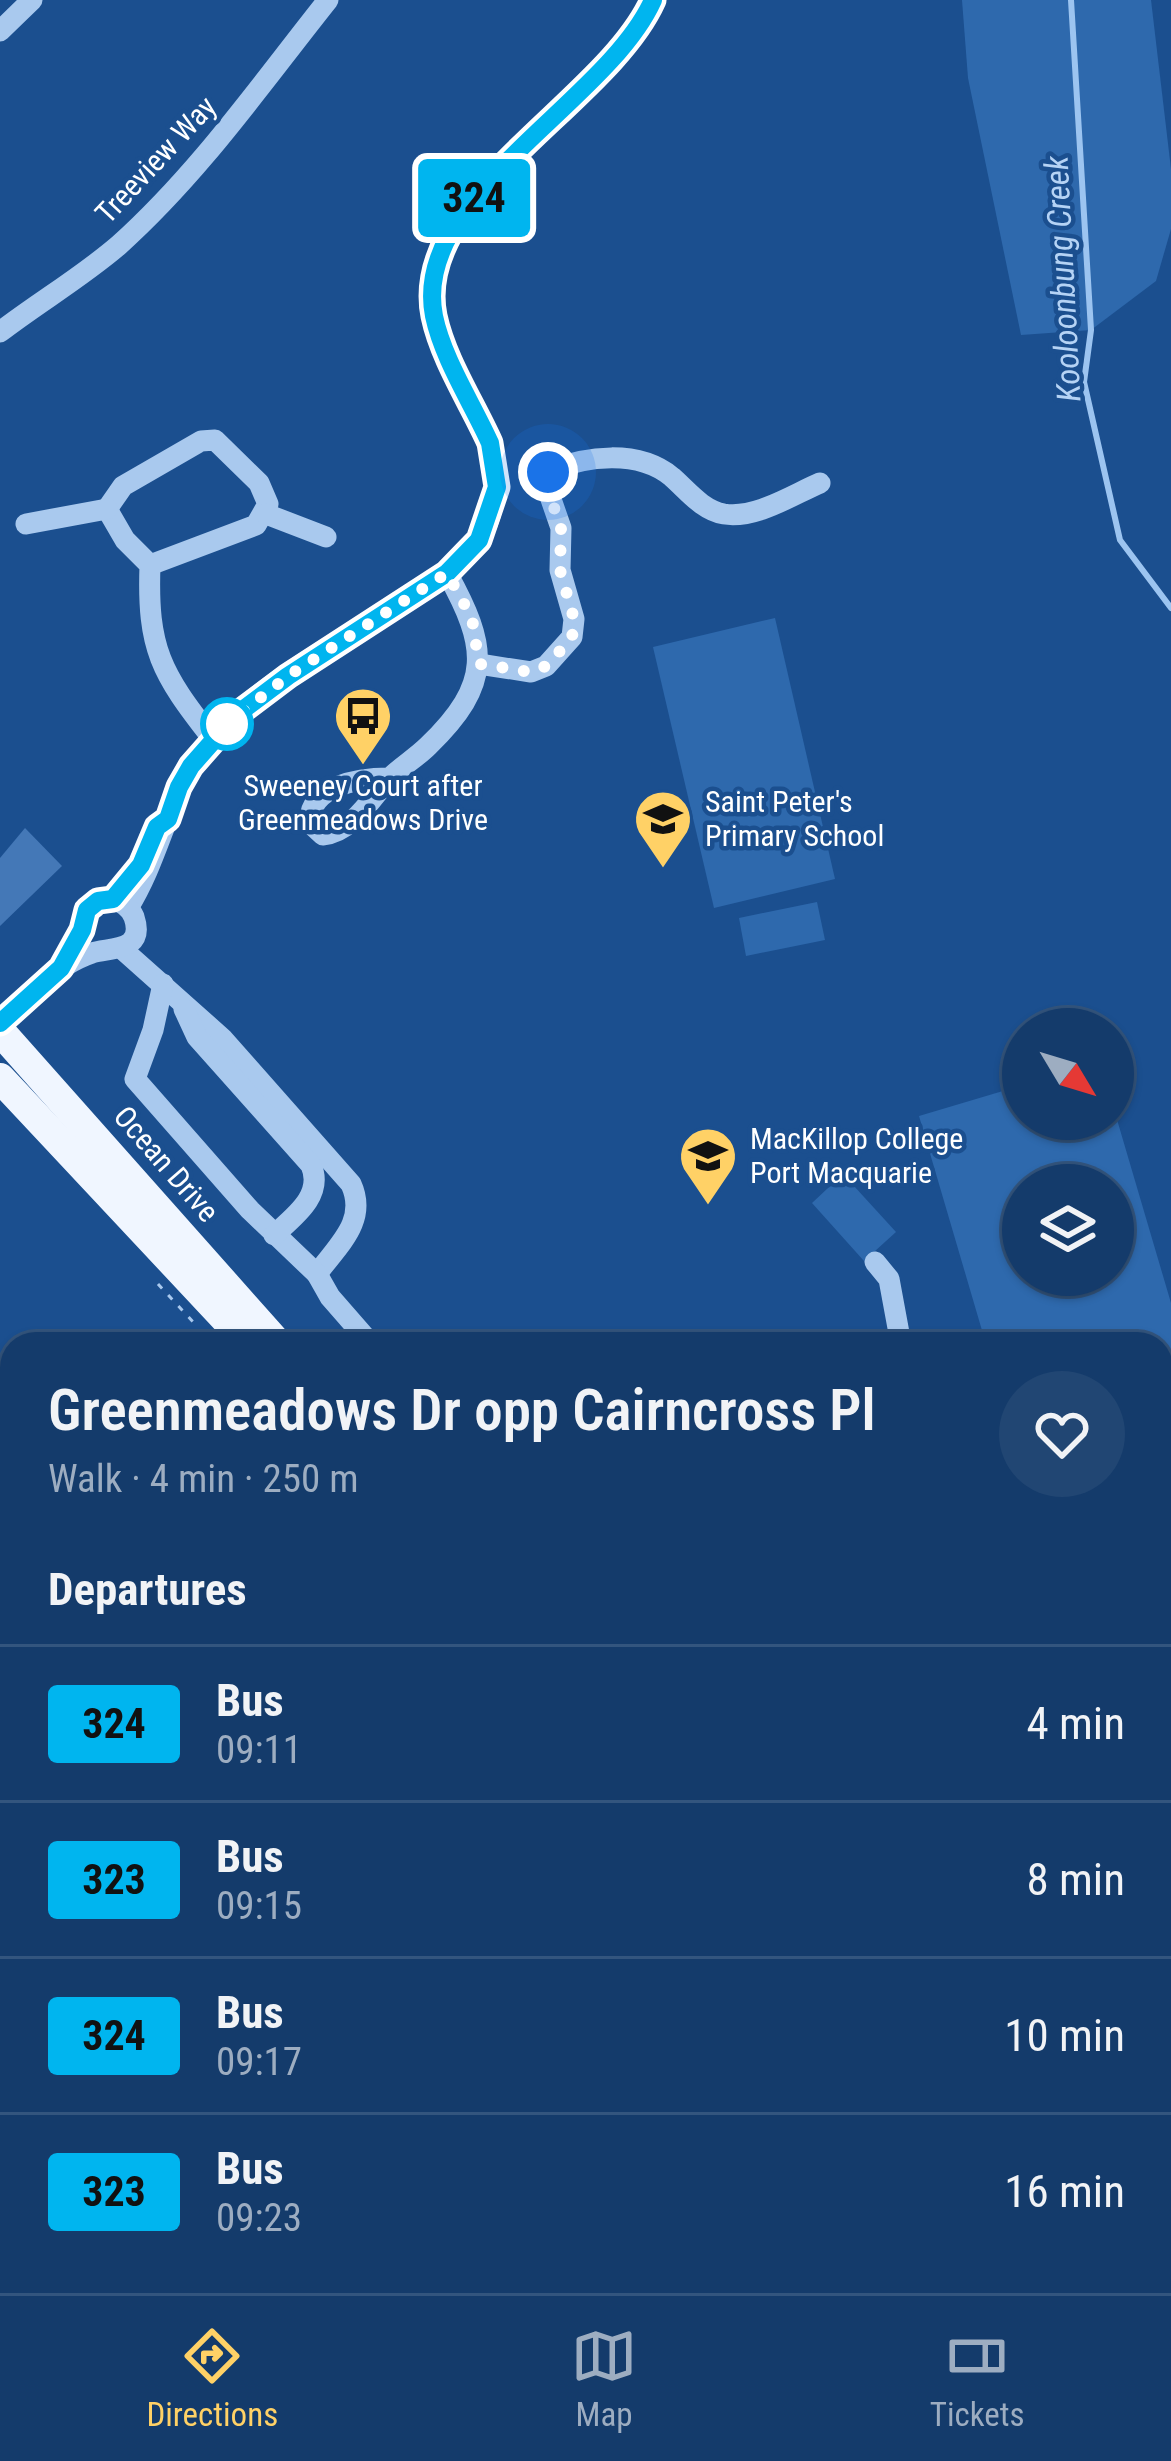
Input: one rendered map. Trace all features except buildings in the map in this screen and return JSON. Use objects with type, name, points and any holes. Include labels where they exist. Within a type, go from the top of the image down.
[{"type":"main road","name":"Ocean Drive","points":[[0,1027],[267,1332]]},
{"type":"main road","name":"Ocean Drive","points":[[0,1078],[237,1332]]},
{"type":"street","points":[[0,31],[32,0]]},
{"type":"street","name":"Treeview Way","points":[[0,332],[100,261],[153,213],[230,128],[328,0]]},
{"type":"street","points":[[121,904],[157,827],[168,819],[179,787],[212,738],[288,676],[447,573],[479,540],[497,487],[490,443],[435,320],[432,276],[439,249],[470,203],[627,43],[652,0]]},
{"type":"street","points":[[26,524],[107,509],[123,485],[202,441],[214,440],[260,483],[268,504],[266,514],[246,531],[150,565]]},
{"type":"street","points":[[479,664],[531,672],[546,666],[572,638],[574,619],[560,570],[561,528],[544,478],[548,472],[620,457],[640,459],[670,476],[708,509],[725,514],[758,509],[820,483]]},
{"type":"street","points":[[107,509],[124,540],[150,565],[148,610],[160,664],[212,738]]},
{"type":"street","points":[[266,514],[326,537]]},
{"type":"street","points":[[389,778],[452,721],[479,664],[472,618],[447,573]]},
{"type":"street","points":[[0,1027],[61,968],[82,930],[87,910],[98,901],[121,904],[135,922],[127,943]]},
{"type":"street","points":[[82,930],[98,950]]},
{"type":"street","points":[[61,968],[98,950],[127,943]]},
{"type":"street","points":[[127,943],[222,1038],[351,1184],[357,1197],[355,1224],[317,1274]]},
{"type":"street","points":[[166,986],[135,1079],[274,1235],[317,1274],[361,1332]]},
{"type":"street","points":[[166,986],[197,1036],[302,1154],[316,1178],[312,1197],[274,1235]]},
{"type":"street","points":[[875,1262],[889,1280],[900,1332]]},
{"type":"shaded area","points":[[962,0],[1151,0],[1171,169],[1171,229],[1156,281],[1091,330],[1021,335],[968,78]]},
{"type":"shaded area","points":[[775,618],[835,879],[714,908],[653,647]]},
{"type":"shaded area","points":[[817,902],[825,940],[746,956],[739,918]]},
{"type":"shaded area","points":[[1002,1091],[1002,1140],[1123,1140],[1130,1164],[1002,1164],[1002,1296],[1134,1296],[1134,1177],[1171,1303],[1171,1332],[982,1332],[919,1116]]},
{"type":"shaded area","points":[[843,1174],[896,1232],[864,1261],[812,1203]]},
{"type":"waterway","name":"Kooloonbung Creek","points":[[1071,0],[1091,330],[1084,382],[1120,540],[1171,608]]},
{"type":"bus line","name":"324","points":[[0,1023],[61,968],[82,930],[87,910],[98,901],[113,899],[134,876],[157,827],[168,819],[179,787],[212,738],[288,676],[447,573],[479,540],[497,487],[494,463],[490,443],[435,320],[432,276],[439,249],[470,203],[627,43],[653,0]]},
{"type":"place","name":"Sweeney Court after Greenmeadows Drive","points":[[363,767]]},
{"type":"place","name":"Saint Peter's Primary School","points":[[663,870]]},
{"type":"place","name":"MacKillop College Port Macquarie","points":[[708,1207]]},
{"type":"route","points":[[227,724],[288,676],[447,573],[472,618],[479,664],[518,672],[546,666],[572,638],[574,619],[560,570],[561,528],[544,478],[548,472]]}]
